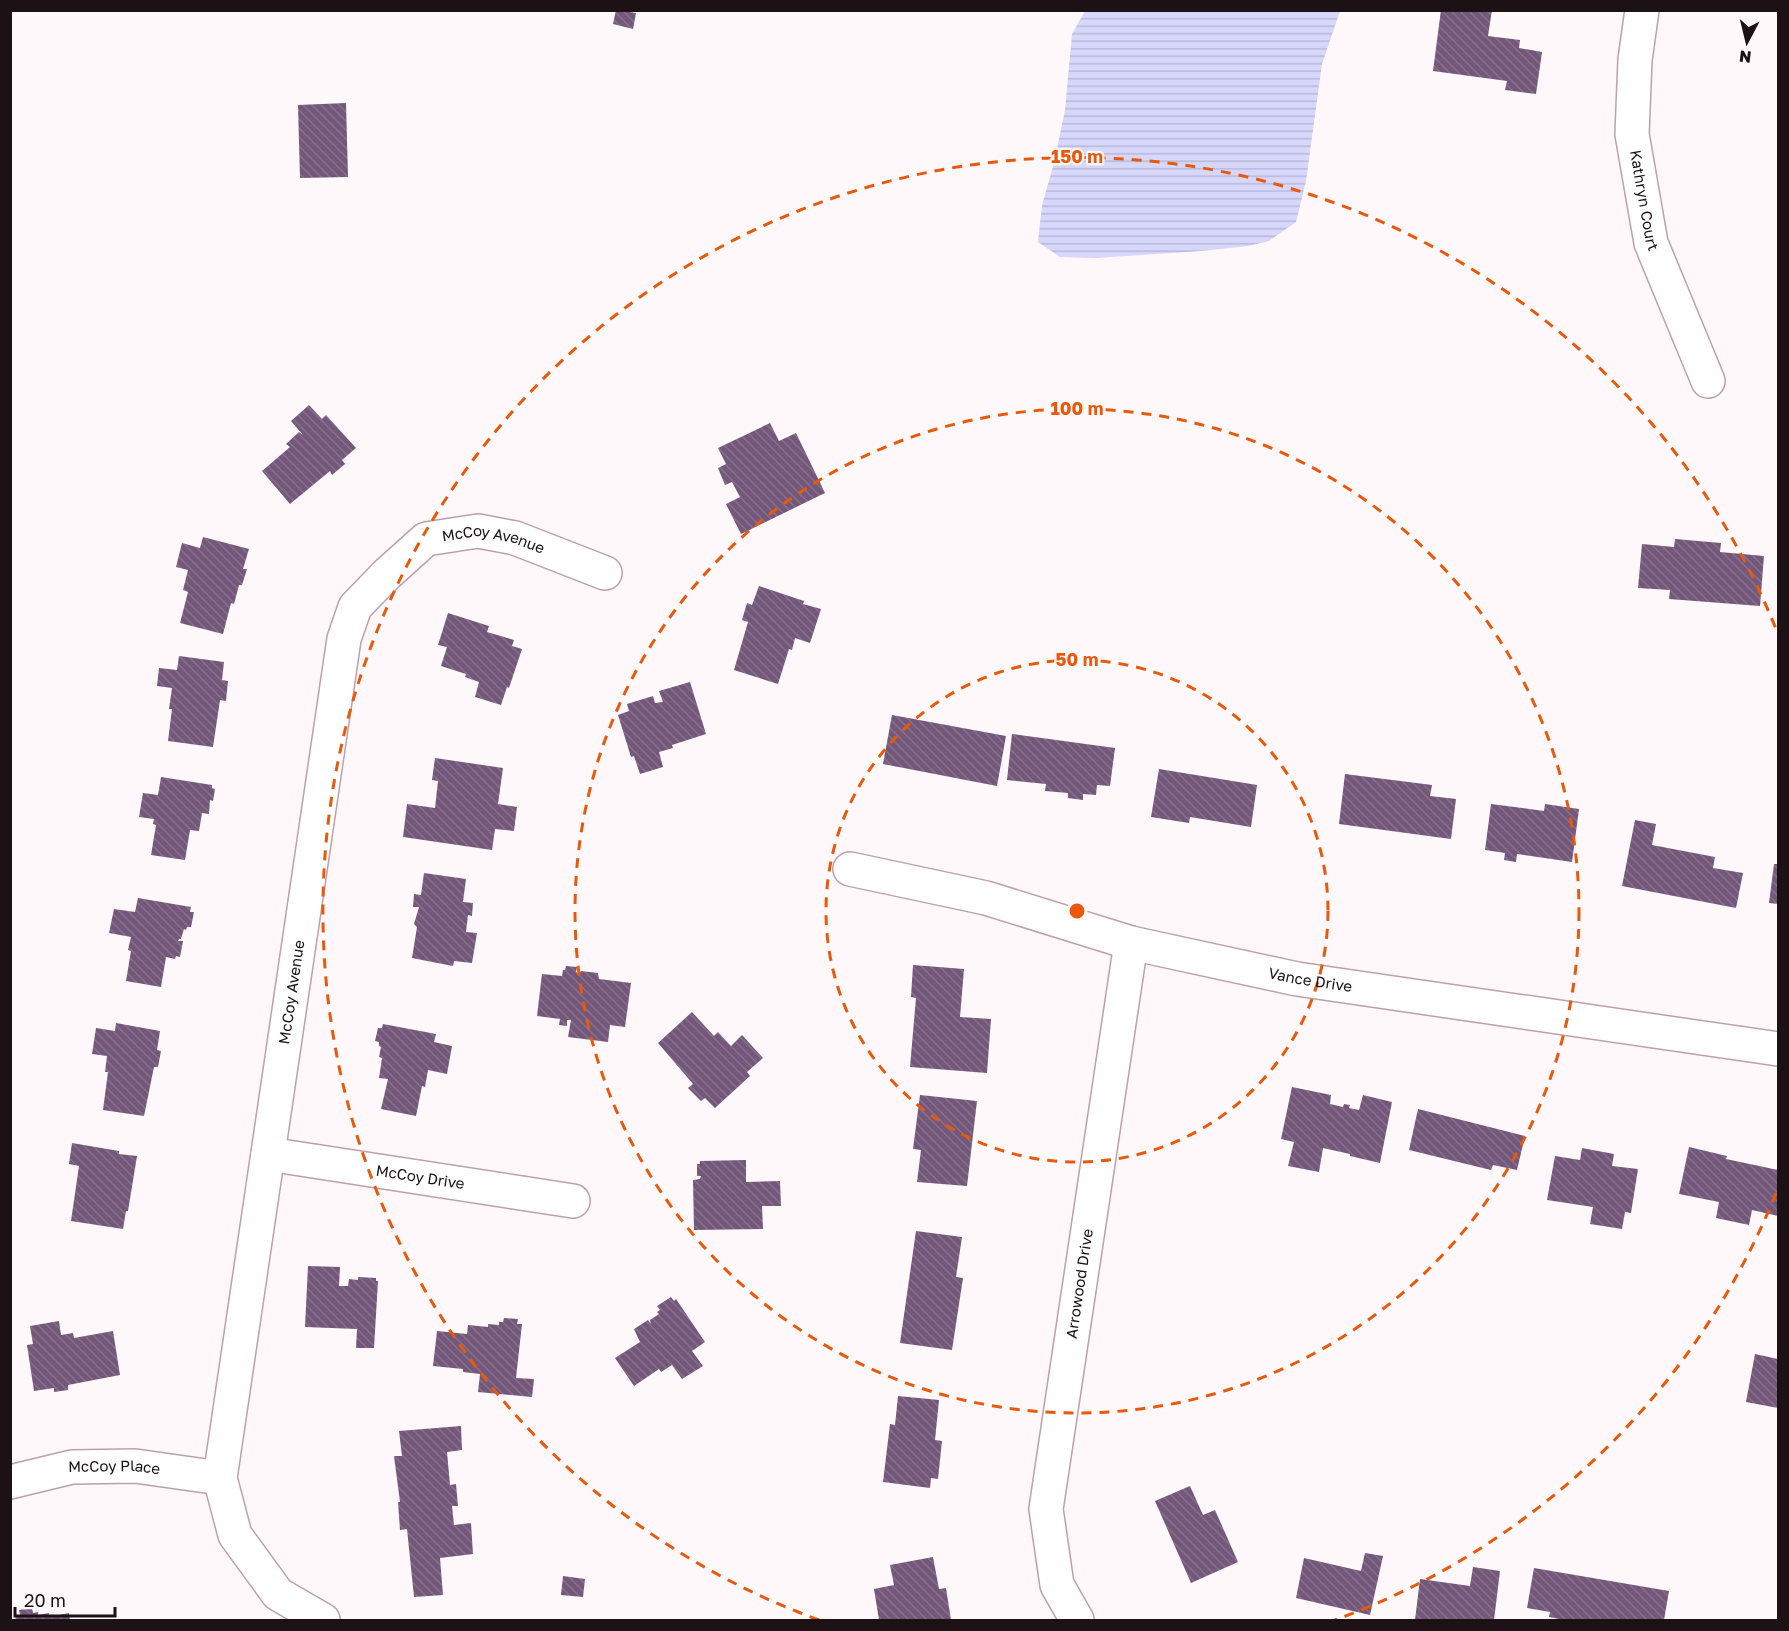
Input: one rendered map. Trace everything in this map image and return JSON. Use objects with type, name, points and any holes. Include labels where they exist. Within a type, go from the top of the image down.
[{"type":"street","name":"Kathryn Court","points":[[1642,10],[1635,60],[1632,134],[1651,243],[1708,381]]},
{"type":"street","name":"McCoy Avenue","points":[[323,1620],[278,1594],[235,1535],[219,1478],[344,639],[355,607],[426,539],[478,531],[515,538],[605,573]]},
{"type":"street","name":"Vance Drive","points":[[850,869],[986,898],[1131,943],[1297,979],[1779,1049]]},
{"type":"street","name":"Arrowood Drive","points":[[1077,1620],[1057,1586],[1046,1509],[1131,943]]},
{"type":"street","name":"McCoy Drive","points":[[268,1154],[573,1201]]},
{"type":"street","name":"McCoy Place","points":[[10,1482],[72,1467],[124,1466],[219,1478]]},
{"type":"water","points":[[1085,11],[1340,11],[1322,64],[1306,181],[1296,222],[1269,241],[1248,246],[1202,251],[1096,258],[1060,257],[1038,242],[1042,205],[1065,110],[1072,34]]},
{"type":"building","points":[[616,10],[636,13],[633,29],[613,24]]},
{"type":"building","points":[[1441,10],[1492,10],[1488,36],[1520,40],[1519,48],[1542,52],[1536,94],[1505,90],[1507,81],[1433,71]]},
{"type":"building","points":[[346,103],[348,177],[300,178],[298,105]]},
{"type":"building","points":[[309,405],[322,419],[326,415],[356,448],[342,460],[345,464],[332,475],[330,471],[290,504],[262,471],[290,447],[286,444],[299,432],[303,435],[291,421]]},
{"type":"building","points":[[770,423],[779,441],[796,433],[825,493],[741,534],[726,504],[740,497],[732,482],[725,485],[718,468],[726,464],[718,448]]},
{"type":"building","points":[[203,537],[249,549],[243,569],[247,569],[242,585],[239,585],[234,604],[231,603],[223,634],[180,623],[188,592],[183,590],[188,570],[176,567],[182,543],[200,548]]},
{"type":"building","points":[[1675,539],[1721,543],[1720,552],[1764,556],[1760,606],[1669,599],[1670,590],[1638,588],[1642,544],[1674,547]]},
{"type":"building","points":[[759,586],[821,609],[810,643],[795,638],[792,650],[789,649],[778,684],[734,670],[748,622],[742,620],[747,603],[752,605]]},
{"type":"building","points":[[448,613],[489,626],[487,632],[514,640],[512,646],[522,649],[501,705],[475,697],[479,682],[465,677],[466,674],[441,666],[447,647],[438,645]]},
{"type":"building","points":[[179,656],[224,662],[222,680],[228,681],[226,701],[220,700],[213,747],[168,741],[172,688],[157,686],[159,668],[177,670]]},
{"type":"building","points":[[690,682],[706,734],[672,745],[673,748],[659,752],[663,767],[640,774],[634,756],[631,757],[618,715],[629,711],[627,704],[653,696],[655,703],[663,702],[659,691]]},
{"type":"building","points":[[892,715],[1006,736],[997,786],[883,764]]},
{"type":"building","points":[[1012,734],[1115,748],[1110,786],[1097,785],[1096,795],[1083,794],[1083,800],[1068,798],[1068,793],[1045,791],[1046,784],[1007,780]]},
{"type":"building","points":[[435,758],[503,768],[498,804],[517,807],[514,831],[495,829],[492,850],[403,837],[407,804],[435,808],[438,781],[432,780]]},
{"type":"building","points":[[1159,769],[1257,785],[1251,827],[1190,817],[1189,823],[1151,817]]},
{"type":"building","points":[[1345,774],[1432,785],[1430,796],[1456,799],[1451,839],[1339,824]]},
{"type":"building","points":[[161,777],[212,785],[215,789],[213,801],[210,800],[209,814],[202,813],[199,831],[190,830],[185,860],[151,855],[156,825],[153,824],[154,819],[139,817],[143,793],[158,795]]},
{"type":"building","points":[[1491,804],[1544,811],[1545,804],[1579,809],[1572,862],[1517,854],[1516,862],[1504,860],[1505,853],[1485,850]]},
{"type":"building","points":[[1635,820],[1656,824],[1652,845],[1715,857],[1713,868],[1743,873],[1736,908],[1622,886]]},
{"type":"building","points":[[1774,864],[1778,864],[1778,904],[1769,903]]},
{"type":"building","points":[[424,873],[466,879],[463,902],[473,903],[472,916],[468,915],[466,932],[477,933],[472,963],[454,961],[453,966],[412,958],[417,927],[414,924],[419,907],[413,907],[414,894],[421,895]]},
{"type":"building","points":[[138,898],[191,907],[190,912],[194,912],[191,927],[184,929],[178,941],[183,941],[180,957],[176,956],[175,959],[166,957],[161,987],[126,981],[131,937],[109,933],[114,909],[135,912]]},
{"type":"building","points":[[913,965],[964,969],[960,1017],[991,1019],[987,1073],[910,1067],[916,998],[911,997]]},
{"type":"building","points":[[566,966],[577,967],[576,972],[579,974],[581,971],[598,973],[599,979],[631,983],[625,1027],[610,1025],[608,1042],[568,1037],[571,1020],[567,1020],[567,1026],[559,1025],[560,1019],[537,1016],[542,974],[562,976]]},
{"type":"building","points":[[692,1012],[714,1036],[718,1032],[731,1046],[742,1035],[763,1058],[747,1072],[750,1076],[715,1108],[705,1098],[701,1101],[688,1088],[693,1084],[658,1043]]},
{"type":"building","points":[[116,1023],[160,1031],[157,1050],[161,1051],[158,1067],[154,1067],[144,1116],[103,1110],[108,1072],[105,1072],[107,1056],[92,1054],[96,1028],[115,1031]]},
{"type":"building","points":[[383,1024],[436,1034],[434,1042],[452,1046],[447,1074],[428,1070],[416,1116],[381,1109],[388,1079],[379,1078],[381,1047],[379,1042],[375,1041],[378,1028],[382,1028]]},
{"type":"building","points":[[1292,1087],[1331,1095],[1330,1104],[1343,1107],[1344,1104],[1350,1105],[1349,1108],[1359,1110],[1363,1095],[1392,1102],[1380,1163],[1323,1148],[1319,1172],[1288,1166],[1294,1142],[1281,1139]]},
{"type":"building","points":[[920,1095],[977,1101],[967,1186],[917,1182],[921,1150],[913,1149]]},
{"type":"building","points":[[1418,1109],[1525,1136],[1517,1170],[1493,1165],[1491,1170],[1409,1150]]},
{"type":"building","points":[[72,1143],[137,1156],[123,1229],[71,1221],[79,1166],[69,1164]]},
{"type":"building","points":[[1689,1147],[1727,1156],[1726,1159],[1778,1170],[1778,1216],[1752,1210],[1749,1225],[1716,1218],[1719,1202],[1679,1194]]},
{"type":"building","points":[[1582,1148],[1614,1154],[1612,1166],[1638,1169],[1631,1213],[1625,1212],[1622,1229],[1590,1224],[1593,1207],[1547,1200],[1555,1156],[1580,1160]]},
{"type":"building","points":[[746,1160],[746,1182],[780,1181],[781,1206],[762,1206],[763,1229],[694,1230],[693,1180],[700,1179],[701,1176],[697,1176],[697,1164],[700,1164],[700,1161]]},
{"type":"building","points":[[916,1231],[962,1237],[956,1277],[963,1278],[952,1350],[900,1343]]},
{"type":"building","points":[[308,1266],[340,1267],[339,1286],[348,1286],[349,1279],[358,1280],[358,1277],[376,1278],[378,1281],[374,1348],[356,1348],[357,1329],[305,1327]]},
{"type":"building","points":[[671,1297],[674,1301],[676,1299],[705,1342],[692,1351],[703,1366],[682,1379],[672,1365],[661,1372],[659,1369],[634,1386],[615,1358],[640,1342],[634,1329],[648,1320],[651,1324],[650,1320],[659,1314],[657,1312],[660,1310],[657,1306]]},
{"type":"building","points":[[504,1318],[518,1319],[517,1324],[522,1324],[516,1378],[534,1379],[532,1397],[478,1392],[480,1374],[463,1372],[463,1369],[433,1366],[437,1331],[467,1334],[468,1325],[488,1327],[488,1324],[499,1325]]},
{"type":"building","points":[[59,1321],[61,1335],[73,1333],[74,1338],[113,1331],[120,1375],[68,1385],[68,1390],[54,1392],[54,1388],[34,1391],[27,1345],[33,1344],[30,1326]]},
{"type":"building","points":[[1755,1354],[1778,1359],[1778,1408],[1746,1402]]},
{"type":"building","points":[[898,1396],[939,1400],[935,1440],[942,1441],[938,1479],[931,1478],[930,1488],[883,1482],[890,1424],[895,1425]]},
{"type":"building","points":[[461,1426],[462,1450],[447,1452],[450,1485],[456,1484],[458,1506],[452,1506],[454,1525],[471,1523],[473,1554],[440,1558],[443,1595],[414,1597],[407,1529],[400,1530],[398,1502],[400,1502],[394,1456],[402,1456],[399,1431]]},
{"type":"building","points":[[1190,1486],[1203,1515],[1215,1510],[1238,1562],[1191,1583],[1155,1501]]},
{"type":"building","points":[[1365,1553],[1383,1556],[1370,1615],[1296,1598],[1304,1558],[1361,1571]]},
{"type":"building","points":[[933,1557],[939,1589],[946,1588],[951,1620],[879,1620],[874,1589],[894,1585],[890,1565]]},
{"type":"building","points":[[1473,1567],[1500,1571],[1494,1620],[1415,1620],[1420,1579],[1470,1586]]},
{"type":"building","points":[[1534,1568],[1669,1591],[1664,1620],[1564,1620],[1549,1617],[1550,1612],[1527,1608]]},
{"type":"building","points":[[563,1576],[585,1579],[583,1597],[561,1595]]},
{"type":"building","points":[[32,1608],[33,1613],[38,1612],[38,1615],[49,1613],[49,1617],[69,1613],[70,1620],[16,1620],[15,1616],[20,1615],[19,1610]]}]
